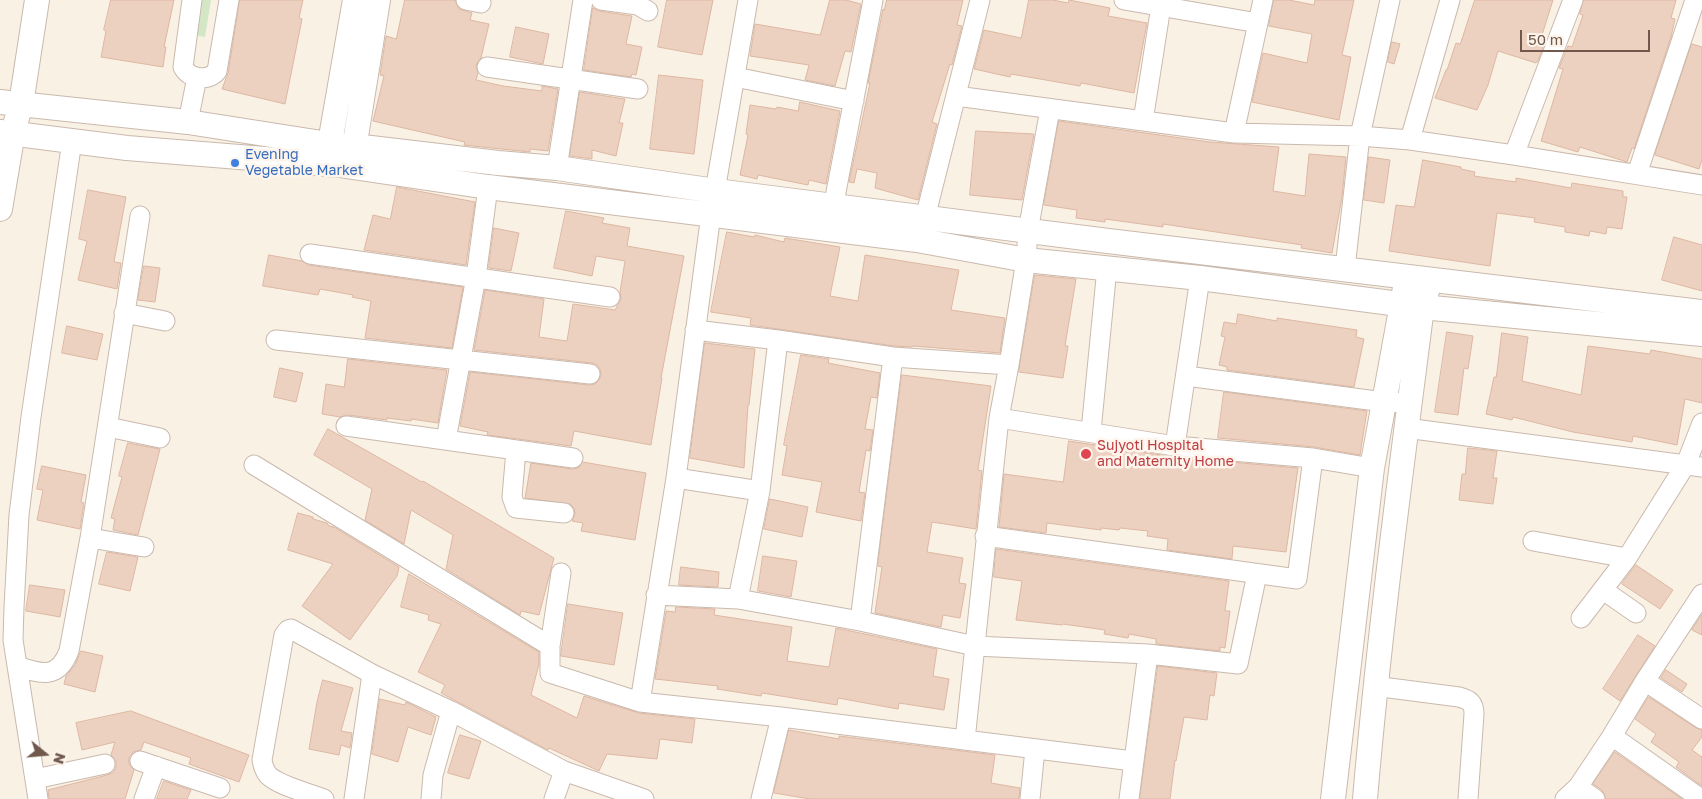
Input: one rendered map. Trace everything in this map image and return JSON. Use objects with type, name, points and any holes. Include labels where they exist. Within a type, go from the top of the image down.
[{"type":"street","points":[[0,210],[10,103],[37,0]]},
{"type":"street","points":[[192,0],[183,67],[188,74],[197,77],[209,77],[217,71],[229,0]]},
{"type":"street","points":[[328,154],[354,0]]},
{"type":"street","points":[[353,157],[378,0]]},
{"type":"street","points":[[557,168],[583,0]]},
{"type":"street","points":[[602,0],[638,5],[648,11]]},
{"type":"street","points":[[640,702],[676,478],[711,214],[748,0]]},
{"type":"street","points":[[829,229],[832,205],[873,0]]},
{"type":"street","points":[[925,218],[980,0]]},
{"type":"street","points":[[1124,0],[1258,23]]},
{"type":"street","points":[[1234,133],[1263,0]]},
{"type":"street","points":[[1345,268],[1360,136],[1390,0]]},
{"type":"street","points":[[1410,140],[1450,0]]},
{"type":"street","points":[[1514,155],[1573,0]]},
{"type":"street","points":[[1637,174],[1695,0]]},
{"type":"street","points":[[1143,121],[1161,6]]},
{"type":"street","points":[[487,67],[638,90]]},
{"type":"street","points":[[188,122],[197,77]]},
{"type":"street","points":[[735,77],[854,101]]},
{"type":"street","points":[[956,96],[1234,133],[1360,136],[1410,140],[1702,185]]},
{"type":"street","points":[[10,103],[188,122],[328,154]]},
{"type":"street","points":[[965,740],[985,536],[999,418],[1026,260],[1028,231],[1050,109]]},
{"type":"street","points":[[6,132],[127,148],[328,154],[341,146],[353,157],[488,187],[917,240],[1026,260],[1200,278],[1412,306],[1702,334]]},
{"type":"street","points":[[38,799],[16,666],[12,630],[20,516],[38,362],[72,142]]},
{"type":"street","points":[[353,157],[498,163],[557,168],[716,191],[1028,231],[1702,312]]},
{"type":"street","points":[[446,440],[476,276],[488,187]]},
{"type":"street","points":[[16,666],[48,674],[61,666],[66,660],[69,651],[90,538],[140,216]]},
{"type":"street","points":[[310,254],[476,276],[610,297]]},
{"type":"street","points":[[1091,431],[1107,268]]},
{"type":"street","points":[[1364,799],[1374,686],[1410,403],[1412,306],[1408,276]]},
{"type":"street","points":[[1175,446],[1200,278]]},
{"type":"street","points":[[1333,799],[1372,468],[1384,402],[1412,306],[1430,280]]},
{"type":"street","points":[[124,313],[165,320]]},
{"type":"street","points":[[695,330],[893,357],[1009,365]]},
{"type":"street","points":[[276,340],[590,374]]},
{"type":"street","points":[[738,600],[760,491],[778,340]]},
{"type":"street","points":[[860,621],[893,357]]},
{"type":"street","points":[[1186,376],[1384,402],[1410,403]]},
{"type":"street","points":[[999,418],[1091,431],[1175,446],[1313,458],[1372,468]]},
{"type":"street","points":[[1581,618],[1694,466],[1702,423]]},
{"type":"street","points":[[346,426],[573,458]]},
{"type":"street","points":[[108,427],[160,438]]},
{"type":"street","points":[[1406,428],[1694,466]]},
{"type":"street","points":[[516,450],[512,497],[516,508],[564,513]]},
{"type":"street","points":[[985,536],[1297,579],[1313,458]]},
{"type":"street","points":[[254,465],[550,646]]},
{"type":"street","points":[[676,478],[760,491]]},
{"type":"street","points":[[90,538],[144,547]]},
{"type":"street","points":[[1533,541],[1627,558]]},
{"type":"street","points":[[561,573],[550,646],[550,673],[640,702],[1134,760]]},
{"type":"street","points":[[656,594],[738,600],[860,621],[975,646],[1148,654],[1238,664],[1257,574]]},
{"type":"street","points":[[1603,590],[1636,613]]},
{"type":"street","points":[[1595,799],[1571,793],[1612,736],[1645,681],[1702,594]]},
{"type":"street","points":[[324,799],[280,782],[268,775],[263,768],[262,760],[284,635],[288,630],[294,630],[372,674],[451,712],[564,771],[644,799]]},
{"type":"street","points":[[1129,799],[1148,654]]},
{"type":"street","points":[[354,799],[372,674]]},
{"type":"street","points":[[1645,681],[1701,716]]},
{"type":"street","points":[[1374,686],[1460,697],[1471,702],[1474,707],[1474,714],[1468,799]]},
{"type":"street","points":[[431,799],[433,775],[451,712]]},
{"type":"street","points":[[761,799],[781,718]]},
{"type":"street","points":[[1612,736],[1701,799]]},
{"type":"street","points":[[1030,799],[1036,749]]},
{"type":"street","points":[[144,799],[148,763],[220,788]]},
{"type":"street","points":[[35,779],[105,764]]},
{"type":"street","points":[[554,799],[564,771]]},
{"type":"green space","points":[[188,0],[211,0],[205,37],[182,33]]},
{"type":"building","points":[[111,0],[174,0],[164,47],[166,47],[163,67],[101,57],[106,31],[104,30]]},
{"type":"building","points":[[240,0],[303,0],[299,18],[302,19],[285,104],[222,89],[228,73]]},
{"type":"building","points":[[405,0],[455,0],[459,9],[472,13],[470,20],[489,24],[481,58],[476,65],[478,73],[476,80],[542,91],[542,86],[558,89],[548,151],[530,149],[530,152],[464,145],[465,142],[373,121],[384,76],[380,75],[386,36],[396,39]]},
{"type":"building","points":[[667,0],[713,0],[702,55],[658,47]]},
{"type":"building","points":[[830,0],[846,0],[861,4],[851,52],[845,51],[835,86],[805,80],[809,65],[750,56],[755,24],[820,35]]},
{"type":"building","points":[[887,0],[963,0],[957,25],[962,26],[952,65],[950,64],[932,122],[937,124],[918,200],[875,188],[877,173],[857,169],[854,183],[849,182],[870,83],[868,83],[883,9]]},
{"type":"building","points":[[1029,0],[1053,0],[1068,3],[1069,0],[1110,8],[1108,16],[1147,23],[1134,93],[1081,83],[1080,86],[1011,74],[1010,77],[974,69],[984,30],[1021,38]]},
{"type":"building","points":[[1274,0],[1289,0],[1314,5],[1315,0],[1354,0],[1342,55],[1351,57],[1339,120],[1252,102],[1263,53],[1307,63],[1312,34],[1269,26]]},
{"type":"building","points":[[1475,0],[1553,0],[1542,35],[1546,39],[1538,61],[1536,63],[1498,51],[1488,85],[1477,110],[1435,98],[1456,43],[1460,44]]},
{"type":"building","points":[[1584,0],[1676,0],[1671,18],[1675,19],[1671,37],[1634,149],[1632,148],[1627,162],[1580,147],[1578,152],[1541,141],[1563,69],[1559,68],[1568,46],[1572,47],[1583,15],[1580,14]]},
{"type":"building","points":[[593,8],[599,11],[632,16],[626,44],[642,47],[636,75],[632,74],[631,77],[584,70]]},
{"type":"building","points":[[516,27],[549,34],[543,64],[510,57]]},
{"type":"building","points":[[1392,42],[1400,44],[1394,64],[1388,62]]},
{"type":"building","points":[[1692,44],[1702,47],[1702,160],[1699,169],[1655,155]]},
{"type":"building","points":[[659,75],[703,80],[694,154],[650,149]]},
{"type":"building","points":[[580,92],[625,99],[619,123],[623,123],[616,156],[592,150],[592,159],[570,156]]},
{"type":"building","points":[[800,102],[840,111],[826,184],[809,180],[808,185],[758,175],[757,179],[740,175],[748,135],[746,134],[750,105],[798,111]]},
{"type":"building","points":[[1059,121],[1210,142],[1279,147],[1273,191],[1305,196],[1309,154],[1346,157],[1342,197],[1332,253],[1301,248],[1302,245],[1163,224],[1163,227],[1105,219],[1105,222],[1076,218],[1077,210],[1044,205]]},
{"type":"building","points":[[976,131],[1034,134],[1022,200],[970,195]]},
{"type":"building","points":[[1369,157],[1390,160],[1384,203],[1364,200]]},
{"type":"building","points":[[1423,160],[1461,167],[1461,169],[1475,172],[1474,176],[1516,182],[1516,178],[1571,188],[1572,183],[1623,191],[1623,197],[1627,197],[1622,229],[1607,227],[1606,234],[1590,231],[1589,236],[1565,232],[1565,227],[1534,222],[1535,218],[1497,213],[1490,266],[1389,251],[1396,205],[1414,207]]},
{"type":"building","points":[[397,187],[475,202],[466,265],[364,250],[373,215],[390,219]]},
{"type":"building","points":[[88,190],[126,197],[114,262],[121,263],[117,289],[78,280],[87,241],[79,239]]},
{"type":"building","points":[[566,211],[604,218],[602,223],[630,228],[627,246],[684,256],[661,378],[651,445],[574,431],[571,446],[487,435],[488,432],[460,426],[470,372],[589,385],[595,384],[599,380],[601,375],[600,369],[592,363],[474,350],[485,290],[544,299],[539,337],[567,341],[573,304],[615,310],[621,299],[620,292],[625,261],[596,256],[592,276],[554,268]]},
{"type":"building","points":[[494,228],[519,233],[511,271],[489,268]]},
{"type":"building","points":[[727,232],[754,237],[755,235],[784,242],[785,238],[840,247],[830,296],[858,301],[865,255],[959,270],[951,310],[1005,318],[1000,353],[894,346],[750,325],[751,318],[711,312]]},
{"type":"building","points":[[1674,237],[1702,245],[1702,291],[1662,280]]},
{"type":"building","points":[[269,255],[302,261],[308,265],[463,287],[452,348],[365,338],[371,301],[352,297],[353,295],[320,289],[318,295],[263,286]]},
{"type":"building","points":[[144,266],[160,268],[155,302],[138,300]]},
{"type":"building","points":[[1035,275],[1076,279],[1065,346],[1068,346],[1063,378],[1019,372]]},
{"type":"building","points":[[1238,314],[1277,321],[1277,318],[1357,330],[1356,337],[1364,339],[1354,387],[1227,370],[1227,367],[1219,365],[1225,337],[1221,336],[1224,322],[1236,324]]},
{"type":"building","points":[[67,326],[103,334],[97,360],[62,353]]},
{"type":"building","points":[[1447,332],[1473,336],[1468,369],[1464,368],[1458,415],[1435,412]]},
{"type":"building","points":[[1502,333],[1528,337],[1522,381],[1581,395],[1588,346],[1650,354],[1651,350],[1702,359],[1702,403],[1685,399],[1677,445],[1633,436],[1632,442],[1573,432],[1513,417],[1512,420],[1486,414],[1494,377],[1496,377]]},
{"type":"building","points":[[705,343],[755,349],[748,405],[744,468],[690,458]]},
{"type":"building","points":[[801,355],[829,359],[828,363],[880,373],[877,398],[871,397],[865,429],[873,430],[870,451],[866,450],[859,492],[865,493],[861,521],[816,512],[822,482],[782,475],[787,446],[784,445]]},
{"type":"building","points":[[348,359],[447,370],[438,423],[411,419],[411,421],[387,418],[387,420],[322,414],[326,384],[344,387]]},
{"type":"building","points":[[280,368],[303,373],[296,402],[274,397]]},
{"type":"building","points":[[902,375],[991,386],[978,470],[982,471],[976,529],[932,522],[927,552],[963,558],[959,583],[966,584],[960,618],[943,615],[941,627],[875,613],[882,567],[878,566]]},
{"type":"building","points":[[1224,392],[1367,411],[1360,455],[1314,447],[1218,438]]},
{"type":"building","points":[[328,429],[423,481],[554,558],[539,615],[521,611],[520,615],[446,569],[453,535],[411,510],[404,544],[365,520],[372,489],[314,455]]},
{"type":"building","points":[[1069,441],[1174,457],[1298,468],[1286,552],[1233,546],[1232,559],[1167,550],[1168,539],[1147,536],[1148,531],[1120,528],[1119,530],[1101,528],[1101,530],[1047,523],[1046,533],[999,527],[1004,474],[1063,482]]},
{"type":"building","points":[[128,443],[160,449],[138,535],[113,530],[115,519],[111,518],[122,477],[119,476]]},
{"type":"building","points":[[1468,448],[1497,451],[1493,478],[1497,478],[1493,504],[1459,500]]},
{"type":"building","points":[[583,462],[646,473],[635,540],[581,531],[583,523],[572,521],[575,514],[574,508],[570,504],[525,498],[531,463],[572,469],[578,468]]},
{"type":"building","points":[[42,466],[86,475],[81,502],[84,503],[80,529],[37,520],[43,490],[37,489]]},
{"type":"building","points":[[770,499],[808,507],[802,537],[764,529]]},
{"type":"building","points":[[298,513],[327,523],[329,526],[334,527],[399,567],[397,576],[350,640],[302,606],[333,564],[288,550]]},
{"type":"building","points":[[996,549],[1229,581],[1225,611],[1230,611],[1225,648],[1220,647],[1220,651],[1156,644],[1156,639],[1129,634],[1128,638],[1104,634],[1105,630],[1016,620],[1022,581],[994,577]]},
{"type":"building","points":[[107,552],[138,557],[130,591],[99,584]]},
{"type":"building","points":[[763,556],[797,561],[791,597],[758,591]]},
{"type":"building","points":[[1636,565],[1673,590],[1660,609],[1622,584]]},
{"type":"building","points":[[681,567],[719,572],[718,587],[679,585]]},
{"type":"building","points":[[409,574],[539,652],[539,664],[531,695],[577,718],[584,696],[639,713],[695,719],[692,743],[660,739],[657,759],[607,754],[599,771],[549,748],[548,750],[441,693],[445,685],[418,672],[441,624],[428,620],[429,615],[401,607]]},
{"type":"building","points":[[30,585],[65,590],[60,617],[26,611]]},
{"type":"building","points":[[568,604],[623,613],[614,665],[561,656]]},
{"type":"building","points":[[676,607],[715,609],[714,615],[792,627],[787,661],[829,667],[836,628],[937,649],[933,676],[949,679],[944,710],[899,703],[898,709],[838,698],[837,705],[762,693],[761,696],[717,689],[718,686],[655,679],[666,611],[675,612]]},
{"type":"building","points":[[1702,615],[1702,635],[1692,630]]},
{"type":"building","points":[[1638,635],[1655,646],[1620,701],[1603,689]]},
{"type":"building","points":[[81,651],[103,656],[95,692],[64,684],[66,676],[75,665]]},
{"type":"building","points":[[1158,666],[1217,673],[1214,696],[1210,695],[1207,720],[1184,717],[1175,760],[1170,799],[1140,799]]},
{"type":"building","points":[[1666,670],[1687,684],[1682,692],[1661,678]]},
{"type":"building","points":[[323,680],[353,688],[341,731],[352,733],[350,748],[341,745],[339,755],[309,749],[317,702]]},
{"type":"building","points":[[1649,697],[1702,730],[1702,737],[1692,750],[1702,757],[1702,786],[1676,767],[1679,762],[1651,742],[1656,734],[1635,719]]},
{"type":"building","points":[[380,699],[405,705],[406,702],[436,717],[431,735],[408,727],[398,762],[372,754]]},
{"type":"building","points":[[131,711],[249,755],[239,782],[189,764],[191,758],[144,742],[141,750],[133,752],[129,758],[129,764],[134,770],[125,799],[49,799],[48,790],[107,775],[116,768],[116,761],[111,755],[115,742],[82,750],[76,723]]},
{"type":"building","points":[[789,730],[839,739],[839,736],[995,755],[991,783],[1020,788],[1019,799],[810,799],[774,793]]},
{"type":"building","points":[[460,735],[481,741],[469,779],[448,773]]},
{"type":"building","points":[[1615,752],[1682,799],[1606,799],[1602,790],[1593,784]]},
{"type":"building","points":[[164,781],[191,790],[187,799],[157,799]]},
{"type":"place","name":"Evening Vegetable Market","points":[[235,163]]},
{"type":"place","name":"Sujyoti Hospital and Maternity Home","points":[[1086,454]]}]
